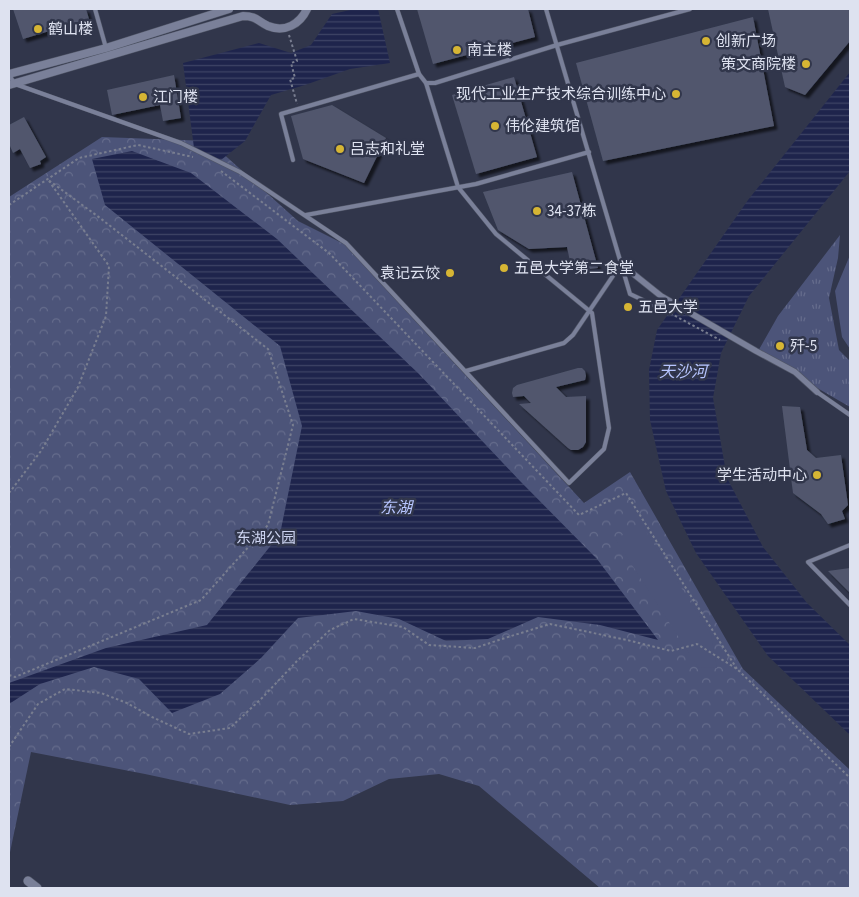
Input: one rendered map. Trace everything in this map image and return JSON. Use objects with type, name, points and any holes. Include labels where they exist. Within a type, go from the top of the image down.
[{"type":"street","points":[[9,74],[106,48],[229,9]]},
{"type":"street","points":[[12,85],[243,16],[252,16],[276,28],[287,27],[297,23],[304,16],[307,9]]},
{"type":"street","points":[[621,264],[661,296],[795,372],[817,392]]},
{"type":"street","points":[[28,881],[37,888]]},
{"type":"lane","points":[[95,9],[106,48]]},
{"type":"lane","points":[[9,74],[12,85],[180,143],[240,172],[346,243],[570,483],[604,449],[609,428],[592,314],[496,234],[458,187],[426,83],[419,74],[396,9]]},
{"type":"lane","points":[[546,9],[630,294],[662,309]]},
{"type":"lane","points":[[426,83],[435,83],[557,45],[690,9]]},
{"type":"lane","points":[[293,160],[281,114],[419,74]]},
{"type":"lane","points":[[305,215],[476,184],[589,152]]},
{"type":"lane","points":[[466,371],[564,343],[573,335],[621,264]]},
{"type":"lane","points":[[817,392],[850,415]]},
{"type":"lane","points":[[850,545],[808,562],[850,605]]},
{"type":"path","points":[[287,27],[297,61],[291,63],[295,78],[290,79],[298,109]]},
{"type":"path","points":[[9,205],[79,158],[138,145],[199,159]]},
{"type":"path","points":[[216,167],[329,253],[579,515],[626,493],[737,669]]},
{"type":"path","points":[[9,493],[41,451],[78,388],[106,316],[109,266],[47,179]]},
{"type":"path","points":[[9,675],[15,677],[201,600],[268,525],[292,425],[268,348],[47,179]]},
{"type":"path","points":[[662,309],[723,342]]},
{"type":"path","points":[[9,747],[38,704],[65,689],[102,693],[127,703],[189,734],[230,728],[330,630],[354,619],[403,627],[429,645],[475,648],[550,624],[671,651],[697,644],[737,669],[850,778]]},
{"type":"green space","name":"东湖公园","points":[[102,137],[209,141],[298,221],[344,244],[584,503],[630,472],[743,669],[850,770],[850,888],[600,888],[479,786],[439,774],[389,779],[343,801],[290,805],[31,752],[9,857],[9,197]]},
{"type":"green space","points":[[840,235],[838,258],[829,298],[839,350],[850,361],[850,407],[757,353],[778,316]]},
{"type":"green space","points":[[850,255],[850,349],[842,337],[835,291]]},
{"type":"green space","points":[[640,522],[711,635],[717,668],[698,667],[616,540]]},
{"type":"water","points":[[355,9],[378,9],[390,63],[350,69],[271,95],[245,141],[221,160],[215,159],[194,148],[183,63],[259,43],[291,53],[311,45],[332,14]]},
{"type":"water","name":"天沙河","points":[[850,72],[850,171],[749,296],[721,353],[713,398],[727,478],[763,547],[807,603],[850,645],[850,735],[768,656],[696,553],[666,491],[650,420],[649,370],[657,330],[748,200]]},
{"type":"water","name":"东湖","points":[[132,151],[191,173],[277,239],[419,374],[597,559],[658,640],[600,625],[538,617],[488,639],[446,641],[399,619],[356,611],[298,618],[261,658],[220,694],[172,713],[139,679],[94,667],[40,684],[9,704],[9,683],[106,648],[207,625],[280,534],[302,426],[280,346],[105,205],[92,159]]},
{"type":"building","name":"鹤山楼","points":[[13,9],[86,9],[89,19],[23,39]]},
{"type":"building","name":"南主楼","points":[[417,9],[528,9],[535,37],[433,64]]},
{"type":"building","name":"策文商院楼","points":[[768,9],[850,9],[850,41],[805,95],[785,87]]},
{"type":"building","name":"现代工业生产技术综合训练中心","points":[[753,17],[774,126],[603,161],[576,63]]},
{"type":"building","name":"江门楼","points":[[174,75],[181,118],[163,121],[160,105],[112,115],[107,90]]},
{"type":"building","name":"伟伦建筑馆","points":[[514,77],[537,157],[476,174],[452,95]]},
{"type":"building","name":"吕志和礼堂","points":[[332,105],[386,138],[364,183],[303,159],[291,116]]},
{"type":"building","points":[[24,117],[46,157],[40,161],[41,164],[30,168],[20,149],[13,153],[9,146],[9,125]]},
{"type":"building","name":"34-37栋","points":[[572,172],[598,268],[572,271],[567,247],[529,249],[498,230],[483,192]]},
{"type":"building","points":[[582,368],[585,371],[585,380],[556,387],[566,397],[586,396],[586,442],[578,450],[571,450],[519,404],[531,403],[524,396],[513,397],[512,393],[513,388],[517,385]]},
{"type":"building","name":"学生活动中心","points":[[782,406],[800,407],[807,450],[816,458],[841,455],[848,505],[842,511],[845,519],[828,524],[821,514],[793,493]]},
{"type":"building","points":[[850,568],[850,593],[828,571]]},
{"type":"place","name":"鹤山楼","points":[[38,29]]},
{"type":"place","name":"创新广场","points":[[706,41]]},
{"type":"place","name":"南主楼","points":[[457,50]]},
{"type":"place","name":"策文商院楼","points":[[806,64]]},
{"type":"place","name":"现代工业生产技术综合训练中心","points":[[676,94]]},
{"type":"place","name":"江门楼","points":[[143,97]]},
{"type":"place","name":"伟伦建筑馆","points":[[495,126]]},
{"type":"place","name":"吕志和礼堂","points":[[340,149]]},
{"type":"place","name":"34-37栋","points":[[537,211]]},
{"type":"place","name":"五邑大学第二食堂","points":[[504,268]]},
{"type":"place","name":"袁记云饺","points":[[450,273]]},
{"type":"place","name":"五邑大学","points":[[628,307]]},
{"type":"place","name":"歼-5","points":[[780,346]]},
{"type":"place","name":"学生活动中心","points":[[817,475]]}]
